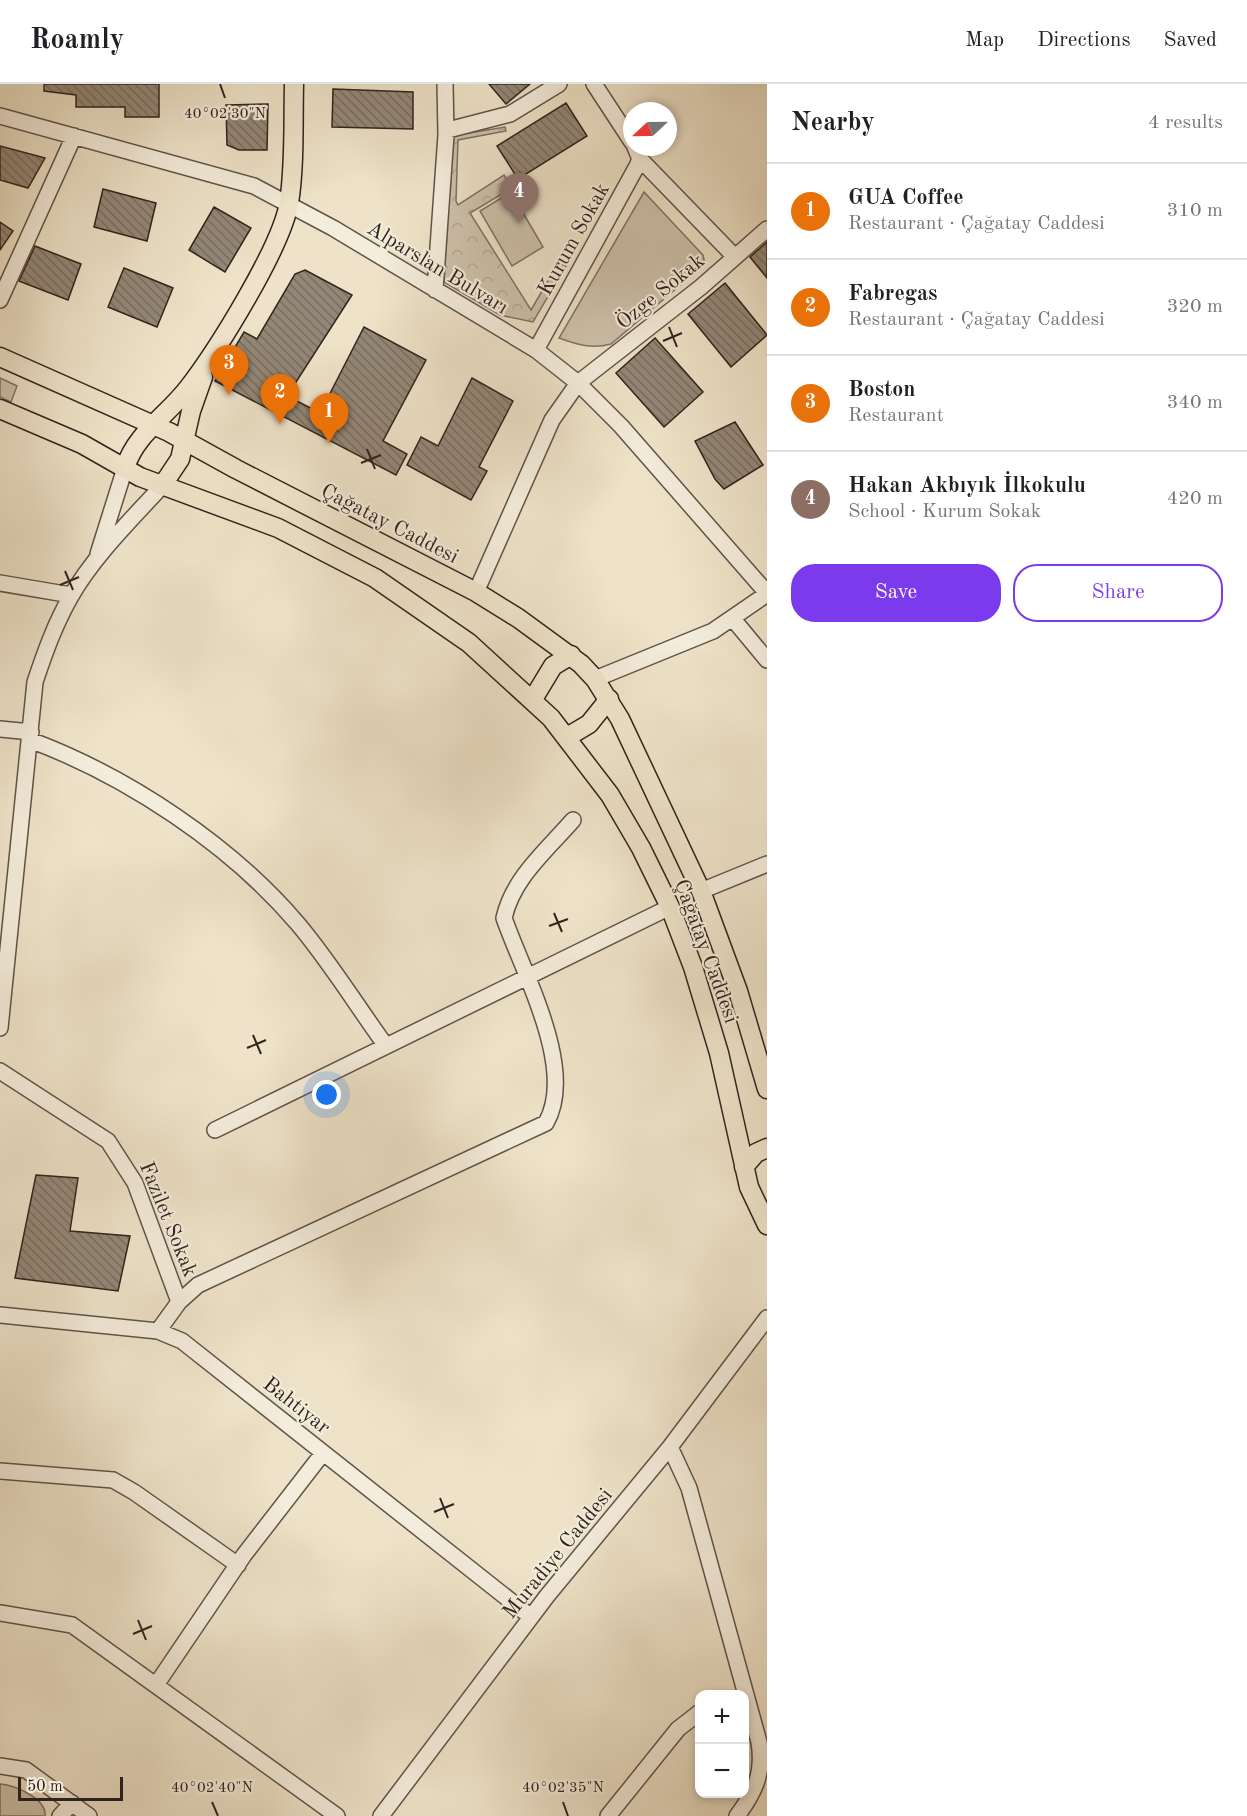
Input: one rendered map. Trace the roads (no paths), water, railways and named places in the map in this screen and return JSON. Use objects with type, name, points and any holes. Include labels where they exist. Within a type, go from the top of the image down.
[{"type":"main road","points":[[125,468],[135,443],[187,389],[209,358],[270,250],[289,202],[294,84]]},
{"type":"main road","name":"Çağatay Caddesi","points":[[0,357],[184,439],[236,470],[476,592],[571,655],[596,679],[609,699],[637,752],[701,891],[734,980],[767,1089]]},
{"type":"main road","points":[[162,486],[177,467],[209,358]]},
{"type":"main road","name":"Çağatay Caddesi","points":[[0,409],[82,444],[162,486],[278,528],[375,578],[469,643],[533,699],[567,737],[610,795],[630,828],[670,907],[693,967],[719,1053],[744,1167],[762,1206],[767,1225]]},
{"type":"main road","points":[[533,699],[553,666],[571,655]]},
{"type":"main road","points":[[567,737],[589,724],[609,699]]},
{"type":"main road","points":[[744,1167],[756,1153],[767,1148]]},
{"type":"street","points":[[435,290],[446,135],[445,84]]},
{"type":"street","points":[[446,135],[452,128],[510,114],[559,84]]},
{"type":"street","points":[[594,84],[623,128]]},
{"type":"street","name":"Alparslan Bulvarı","points":[[0,116],[237,180],[289,202],[536,350],[578,383],[664,473],[767,593]]},
{"type":"street","points":[[0,300],[74,136]]},
{"type":"street","name":"Kurum Sokak","points":[[536,350],[636,156]]},
{"type":"street","points":[[641,156],[735,257]]},
{"type":"street","name":"Özge Sokak","points":[[476,592],[552,420],[578,383],[767,229]]},
{"type":"street","points":[[95,562],[125,468]]},
{"type":"street","points":[[0,1028],[7,902],[30,736],[35,682],[47,645],[71,596],[95,562],[162,486]]},
{"type":"street","points":[[0,583],[71,596]]},
{"type":"street","points":[[596,679],[694,639],[733,619],[767,593]]},
{"type":"street","points":[[733,619],[767,660]]},
{"type":"street","points":[[0,729],[30,736],[118,781],[192,828],[246,871],[298,924],[386,1046]]},
{"type":"street","points":[[158,1331],[179,1302],[198,1285],[546,1123],[555,1098],[552,1050],[546,1028],[504,918],[509,897],[523,877],[573,820]]},
{"type":"street","points":[[701,891],[767,864]]},
{"type":"street","points":[[215,1130],[670,907]]},
{"type":"street","name":"Fazilet Sokak","points":[[0,1071],[108,1141],[114,1148],[135,1183],[179,1302]]},
{"type":"street","name":"Bahtiyar","points":[[0,1315],[158,1331],[182,1341],[531,1617]]},
{"type":"street","name":"Muradiye Caddesi","points":[[381,1816],[531,1617],[670,1447],[767,1318]]},
{"type":"street","points":[[670,1447],[689,1488],[743,1690]]},
{"type":"street","points":[[156,1685],[238,1565],[323,1453]]},
{"type":"street","points":[[0,1471],[113,1480],[135,1492],[238,1565]]},
{"type":"street","points":[[0,1613],[72,1625],[338,1816]]},
{"type":"street","points":[[737,1816],[752,1796],[761,1762],[759,1742],[749,1710]]},
{"type":"street","points":[[608,1816],[678,1728],[695,1715]]},
{"type":"street","points":[[0,1766],[26,1770],[88,1816]]},
{"type":"street","points":[[60,1816],[72,1803]]},
{"type":"place","name":"Hakan Akbıyık İlkokulu","points":[[519,223]]},
{"type":"place","name":"Boston","points":[[229,395]]},
{"type":"place","name":"Fabregas","points":[[280,424]]},
{"type":"place","name":"GUA Coffee","points":[[329,443]]}]
